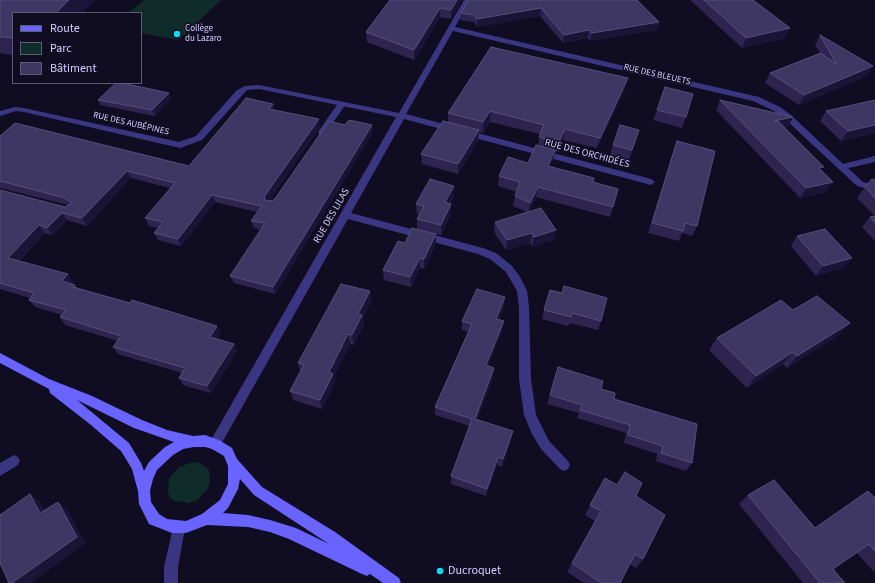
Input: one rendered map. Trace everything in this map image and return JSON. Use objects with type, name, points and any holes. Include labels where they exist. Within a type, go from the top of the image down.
[{"type":"street","name":"RUE DES LILAS","points":[[215,444],[467,0]]},
{"type":"street","name":"RUE DES BLEUETS","points":[[451,28],[756,99],[772,106],[788,117],[860,184],[875,188]]},
{"type":"street","name":"RUE DES AUBÉPINES","points":[[0,114],[15,109],[24,110],[180,145],[199,138],[240,92],[251,87],[402,116]]},
{"type":"street","points":[[316,142],[342,104]]},
{"type":"street","name":"RUE DES ORCHIDÉES","points":[[402,116],[651,182]]},
{"type":"street","points":[[840,167],[875,159]]},
{"type":"street","points":[[345,215],[480,251],[493,256],[509,269],[517,280],[522,291],[524,307],[525,379],[530,414],[536,430],[545,445],[564,465]]},
{"type":"street","points":[[0,358],[45,382],[151,429],[167,435],[194,441],[205,441],[224,449],[258,492],[330,537],[390,580]]},
{"type":"street","points":[[45,382],[95,421],[125,447],[137,467],[144,491],[145,504],[154,519],[166,525],[179,528],[193,525],[207,519],[219,510],[231,491],[235,472],[233,461]]},
{"type":"street","points":[[144,491],[146,478],[158,460],[175,447],[194,441]]},
{"type":"street","points":[[0,470],[14,461]]},
{"type":"street","points":[[207,519],[248,521],[291,533],[390,580]]},
{"type":"street","points":[[171,583],[172,562],[179,528]]},
{"type":"green space","points":[[144,0],[221,0],[179,40],[142,33],[142,12],[129,12]]},
{"type":"green space","points":[[193,462],[200,463],[209,470],[210,483],[207,490],[196,501],[189,503],[175,501],[170,498],[168,492],[169,478],[179,467]]},
{"type":"building","points":[[0,0],[69,0],[57,12],[12,12],[12,38],[0,37]]},
{"type":"building","points":[[390,0],[457,0],[451,10],[440,8],[414,50],[366,32]]},
{"type":"building","points":[[468,0],[637,0],[659,22],[592,33],[589,30],[564,35],[541,8],[477,19],[474,15],[461,13]]},
{"type":"building","points":[[704,0],[753,0],[790,28],[746,38]]},
{"type":"building","points":[[820,35],[873,66],[804,95],[770,73],[821,53],[837,65]]},
{"type":"building","points":[[491,47],[628,78],[600,138],[565,129],[559,142],[539,137],[544,125],[490,111],[483,122],[448,113]]},
{"type":"building","points":[[115,84],[127,84],[169,93],[152,110],[98,100]]},
{"type":"building","points":[[665,87],[693,94],[686,117],[657,110]]},
{"type":"building","points":[[246,98],[273,104],[269,109],[319,119],[266,194],[264,198],[267,201],[274,200],[329,121],[345,125],[349,120],[372,125],[273,287],[230,276],[265,223],[251,221],[262,206],[212,195],[178,239],[154,233],[163,222],[145,218],[175,183],[127,171],[82,218],[62,213],[47,228],[39,225],[8,258],[68,274],[62,281],[75,285],[73,287],[130,303],[132,300],[217,326],[210,337],[234,344],[207,386],[179,378],[185,368],[113,347],[121,336],[60,317],[66,310],[29,300],[34,293],[0,283],[0,190],[65,207],[72,203],[65,198],[0,181],[0,136],[15,123],[189,166]]},
{"type":"building","points":[[720,100],[793,117],[774,121],[778,121],[824,167],[819,168],[833,182],[806,188]]},
{"type":"building","points":[[875,100],[875,125],[848,131],[826,111]]},
{"type":"building","points":[[443,121],[479,130],[458,164],[421,154]]},
{"type":"building","points":[[620,125],[639,130],[632,150],[613,145]]},
{"type":"building","points":[[677,141],[715,151],[697,226],[685,223],[683,231],[652,223]]},
{"type":"building","points":[[536,145],[555,150],[548,166],[594,178],[593,182],[618,189],[613,207],[538,187],[530,203],[515,196],[520,182],[499,176],[508,157],[528,163]]},
{"type":"building","points":[[430,179],[454,186],[445,202],[451,204],[441,225],[417,219],[424,206],[416,204]]},
{"type":"building","points":[[872,179],[875,180],[875,198],[865,187]]},
{"type":"building","points":[[541,208],[556,230],[534,237],[532,233],[507,240],[495,222]]},
{"type":"building","points":[[875,216],[875,223],[870,217]]},
{"type":"building","points":[[412,228],[436,234],[424,259],[420,258],[410,277],[383,270],[398,241],[405,243]]},
{"type":"building","points":[[825,229],[852,258],[823,266],[797,236]]},
{"type":"building","points":[[341,284],[370,291],[358,314],[362,315],[352,335],[348,334],[329,372],[333,374],[320,400],[290,391],[304,365],[298,363]]},
{"type":"building","points":[[564,286],[607,298],[601,321],[572,313],[571,317],[544,310],[550,290],[562,293]]},
{"type":"building","points":[[477,289],[505,297],[496,319],[504,321],[486,365],[494,368],[475,419],[513,431],[503,459],[498,457],[487,489],[451,476],[472,419],[435,407],[472,324],[462,321]]},
{"type":"building","points":[[817,296],[850,323],[797,356],[793,352],[756,376],[717,338],[781,300],[793,310]]},
{"type":"building","points":[[558,367],[603,381],[601,389],[615,393],[614,399],[697,424],[692,463],[661,453],[663,446],[628,435],[630,425],[580,410],[582,405],[550,395]]},
{"type":"building","points":[[625,472],[642,483],[636,496],[665,515],[643,559],[635,554],[620,583],[601,583],[572,563],[601,511],[590,505],[605,478],[617,485]]},
{"type":"building","points":[[774,480],[815,528],[868,491],[875,497],[875,551],[869,544],[833,569],[845,583],[820,583],[748,495]]},
{"type":"building","points":[[30,494],[40,513],[58,502],[77,537],[12,583],[9,583],[0,563],[0,515]]},
{"type":"place","name":"Collège du Lazaro","points":[[177,34]]},
{"type":"place","name":"Ducroquet","points":[[440,571]]}]
